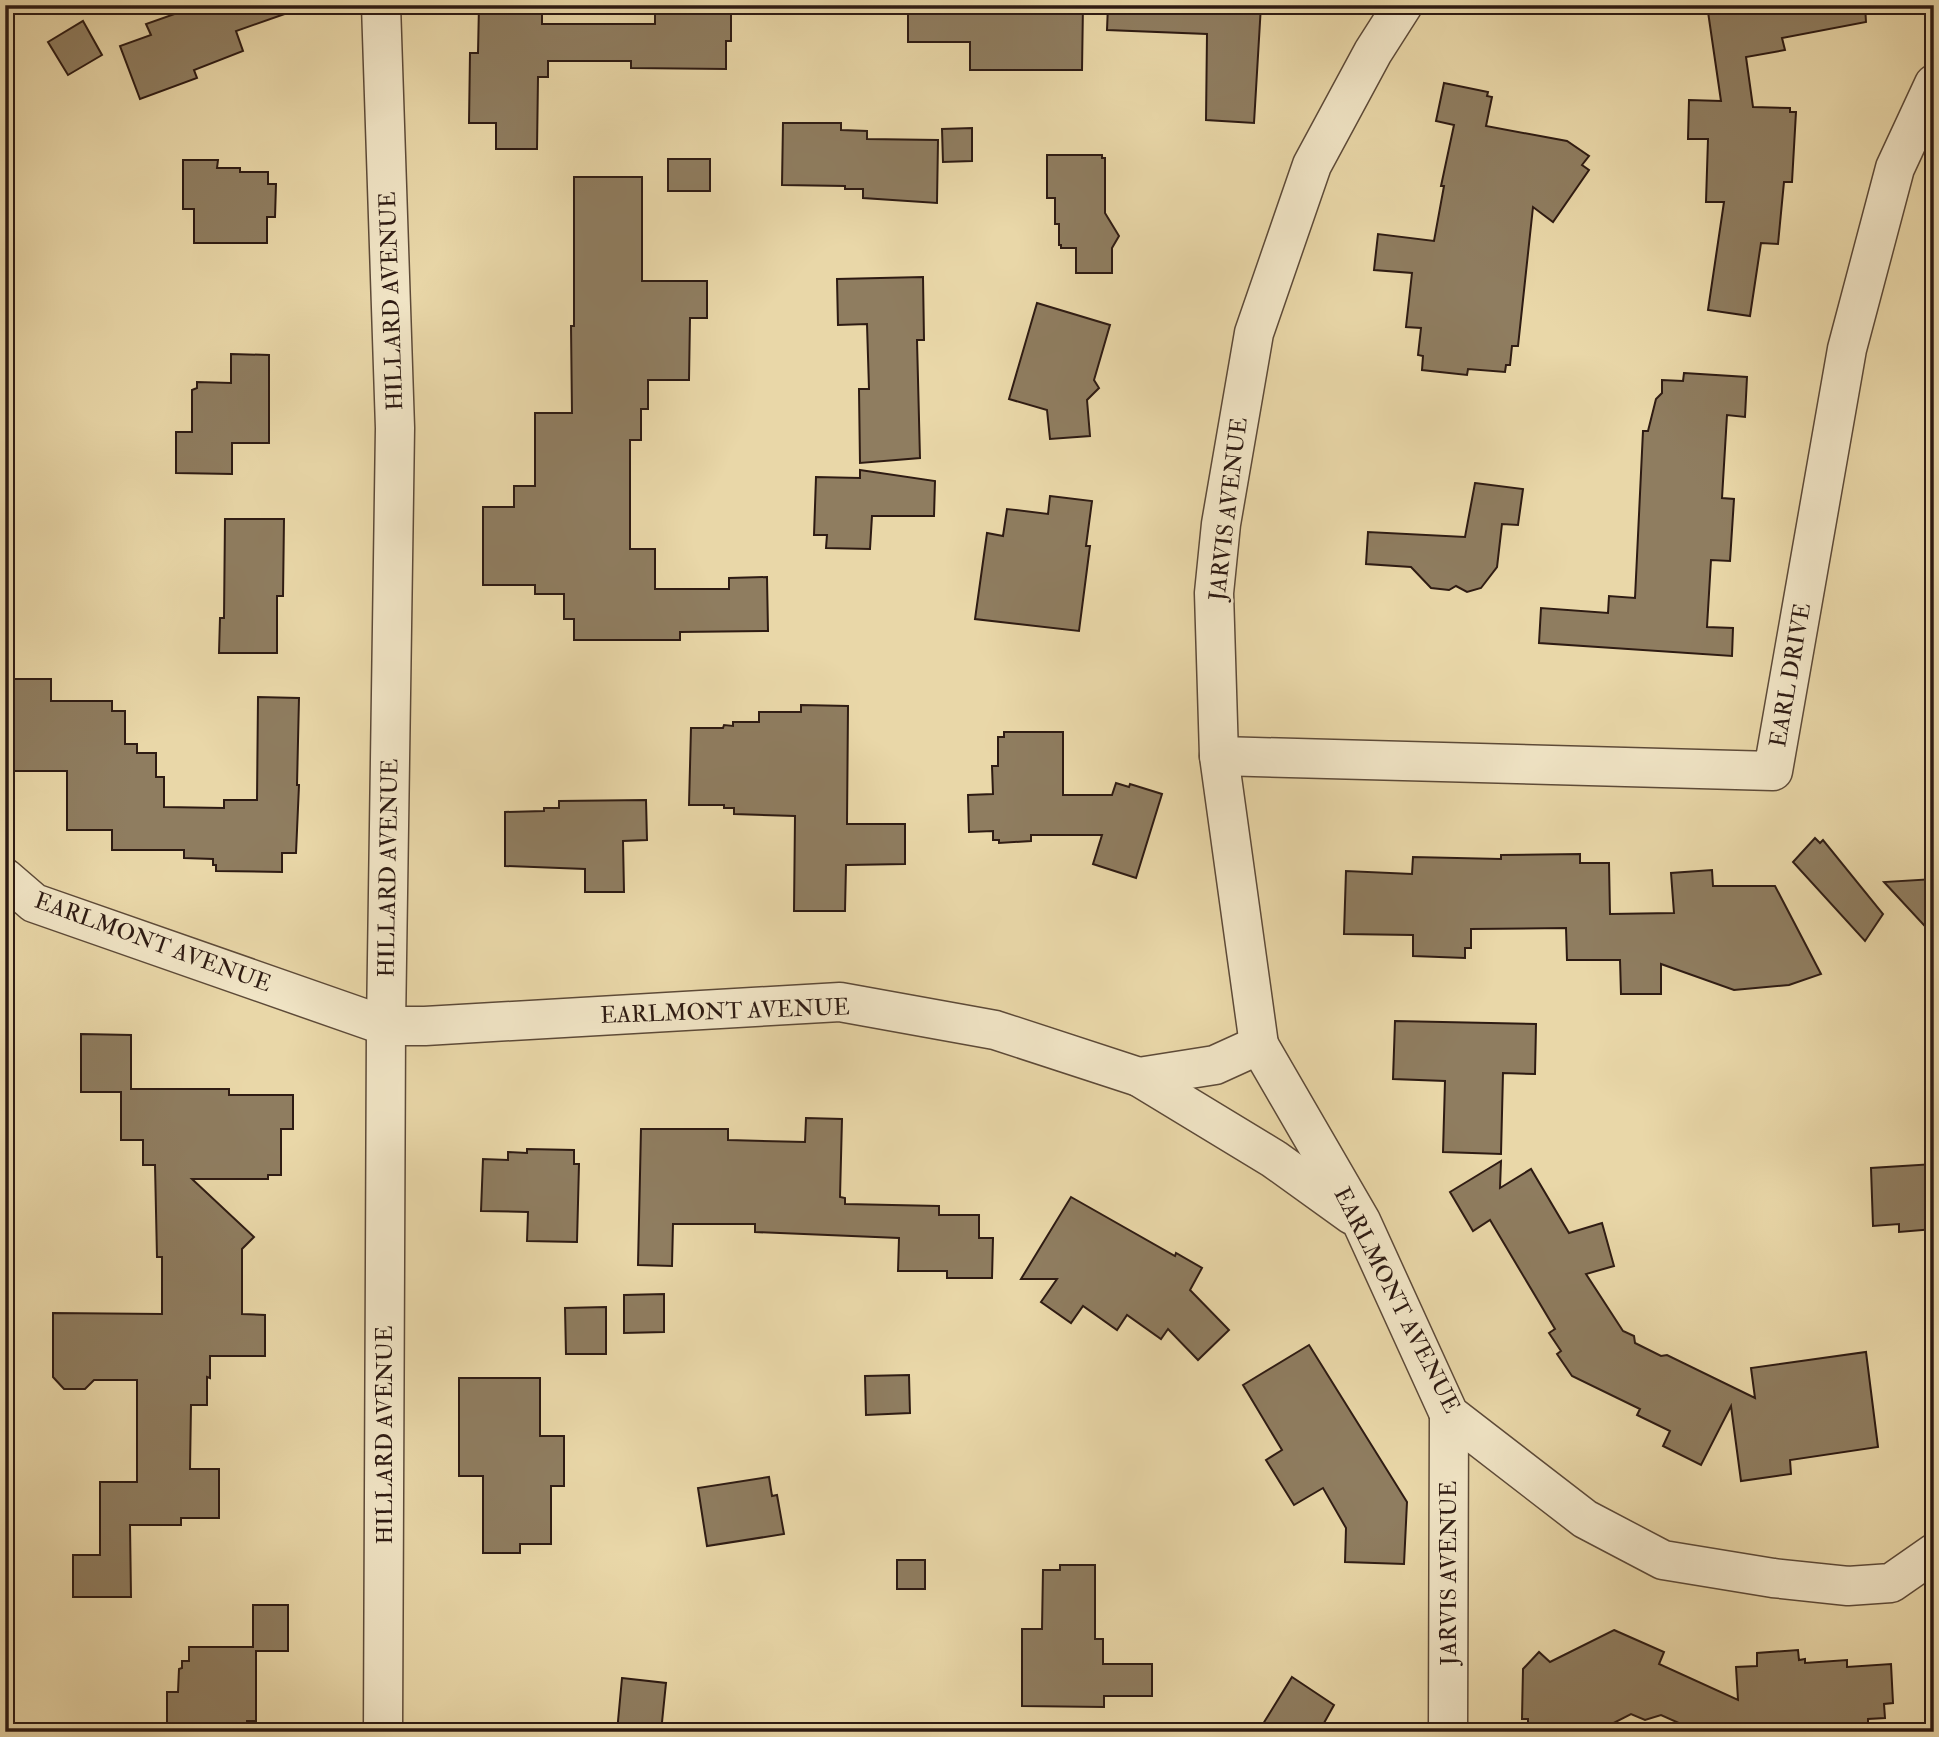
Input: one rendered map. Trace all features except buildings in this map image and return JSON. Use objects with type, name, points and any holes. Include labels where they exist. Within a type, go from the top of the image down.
[{"type":"street","name":"HILLARD AVENUE","points":[[381,5],[395,428],[386,1026],[383,1732]]},
{"type":"street","name":"JARVIS AVENUE","points":[[1259,1045],[1219,756],[1214,593],[1221,524],[1254,333],[1312,165],[1373,52],[1403,5]]},
{"type":"street","name":"EARL DRIVE","points":[[1219,756],[1773,771],[1847,349],[1895,168],[1934,84]]},
{"type":"street","name":"EARLMONT AVENUE","points":[[5,878],[34,903],[386,1026],[840,1002],[995,1030],[1139,1077],[1214,1065],[1259,1045],[1361,1221],[1449,1414],[1585,1519],[1663,1560],[1773,1578],[1848,1586],[1891,1583],[1934,1553]]},
{"type":"street","points":[[1139,1077],[1274,1159],[1361,1221]]},
{"type":"street","name":"JARVIS AVENUE","points":[[1448,1732],[1449,1414]]}]
